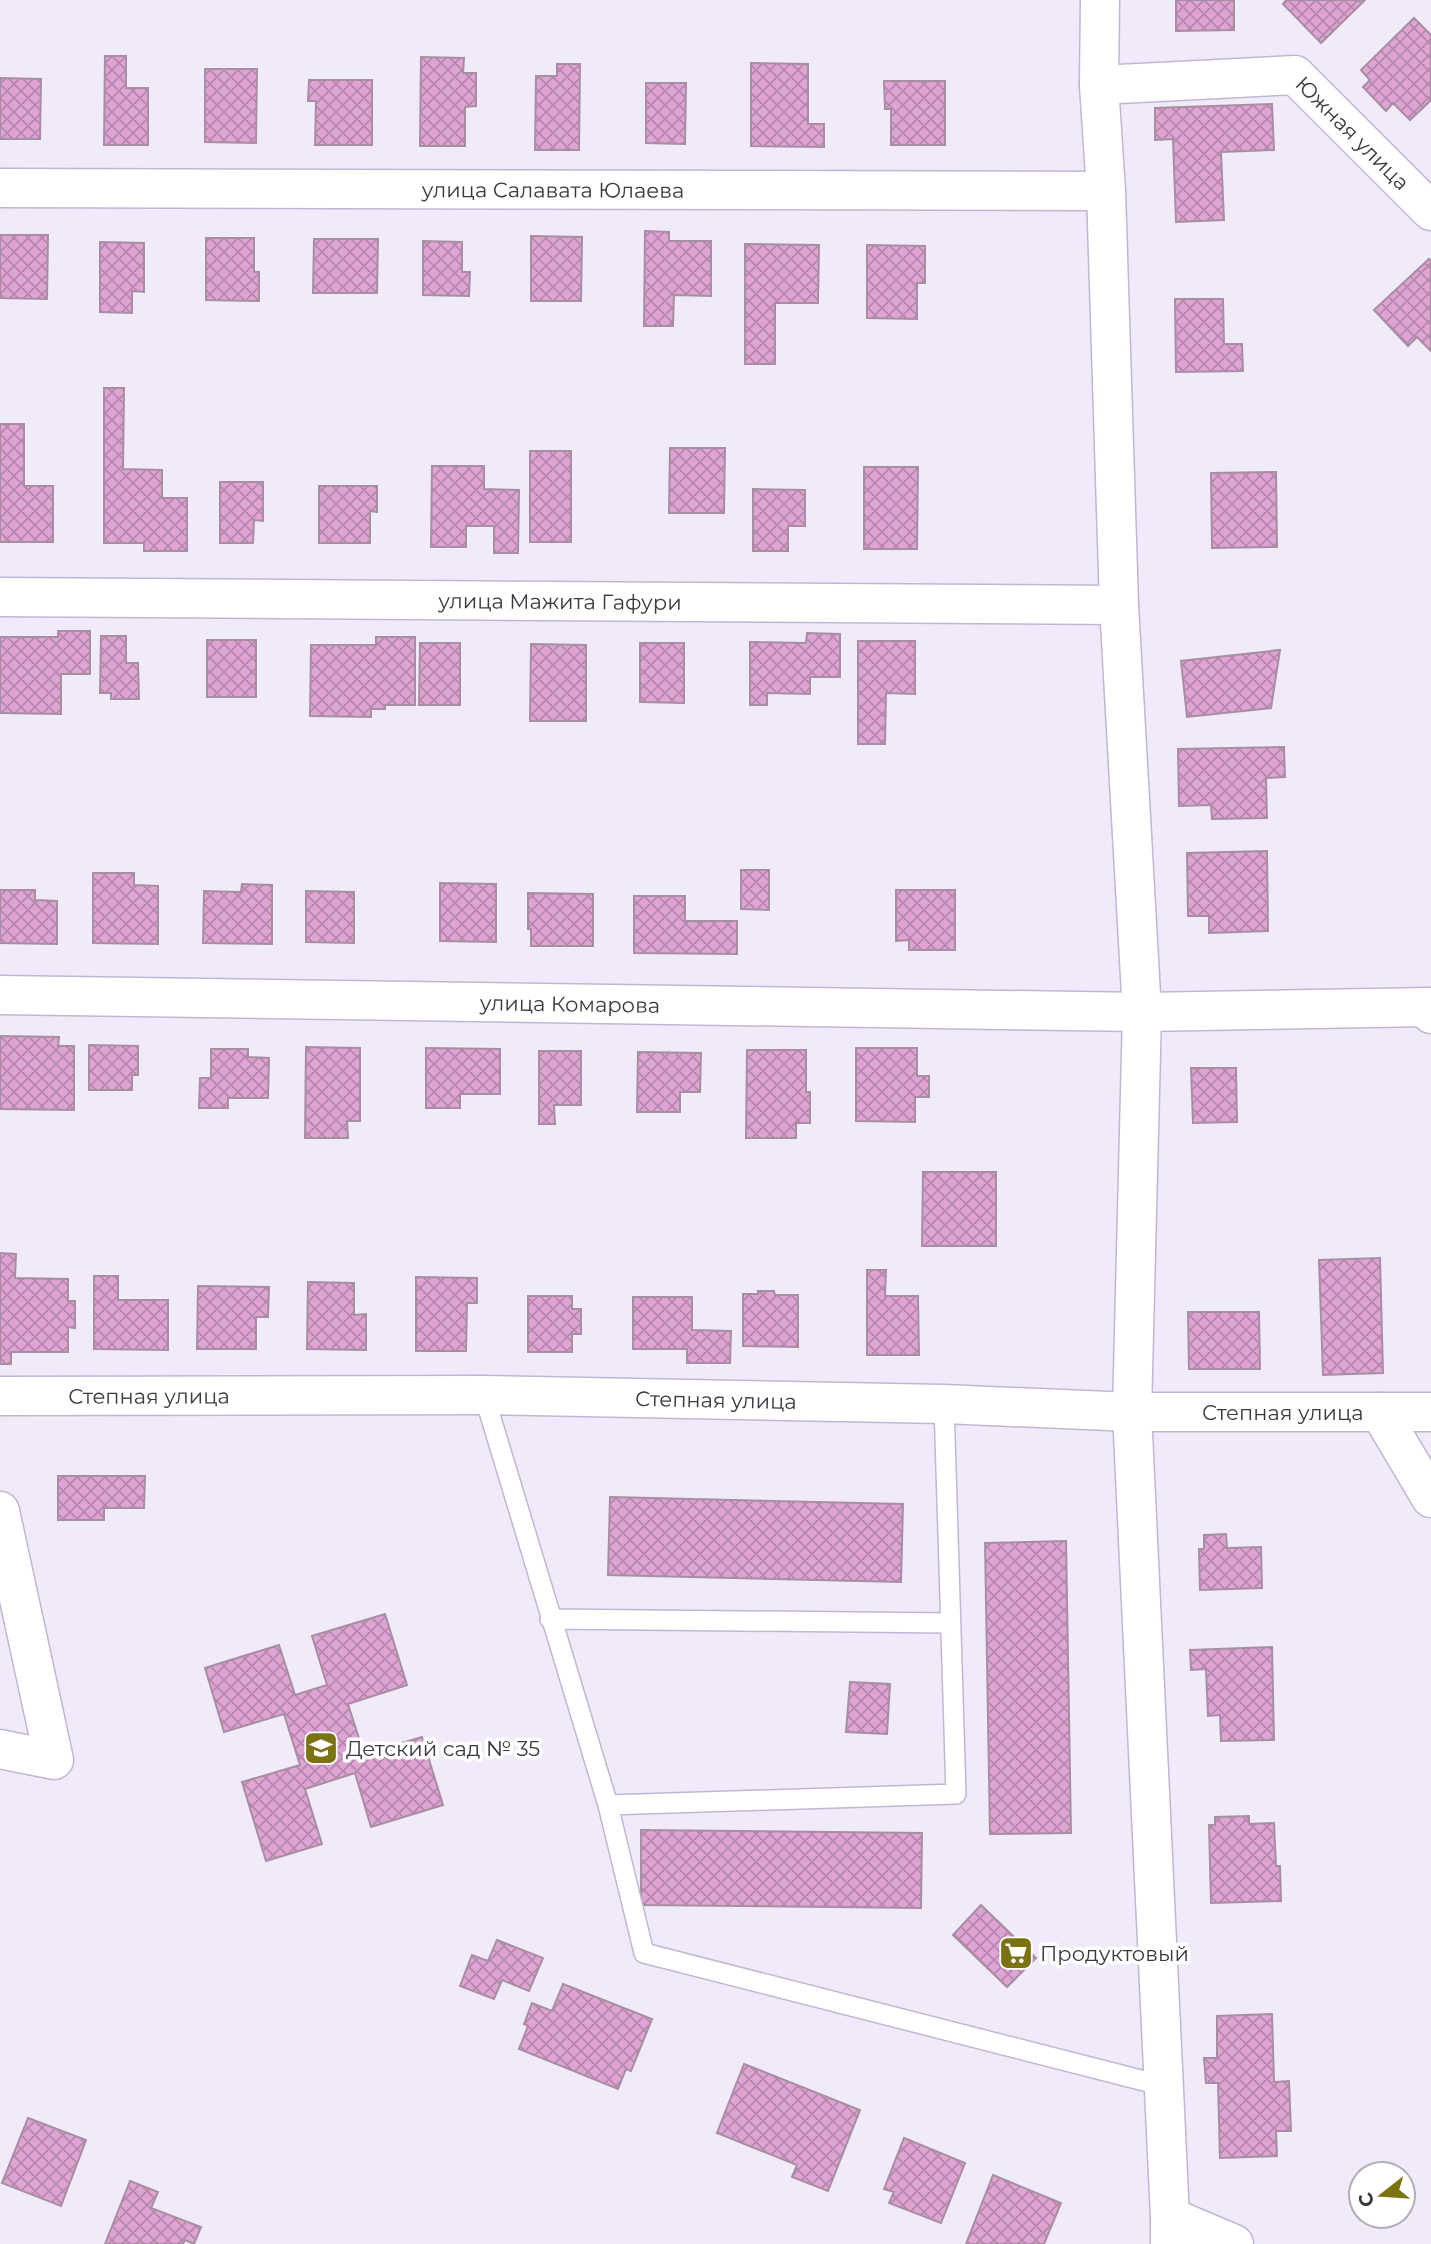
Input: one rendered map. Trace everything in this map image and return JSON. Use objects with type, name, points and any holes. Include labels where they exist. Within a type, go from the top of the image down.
[{"type":"street","points":[[1100,0],[1099,85],[1106,191],[1119,605],[1142,1012],[1132,1412],[1170,2231],[1234,2244]]},
{"type":"street","name":"Южная улица","points":[[1099,85],[1295,75],[1431,211]]},
{"type":"street","name":"улица Салавата Юлаева","points":[[0,188],[1106,191]]},
{"type":"street","name":"улица Мажита Гафури","points":[[0,597],[1119,605]]},
{"type":"street","name":"улица Комарова","points":[[0,995],[1142,1012],[1429,1007],[1431,1014]]},
{"type":"street","name":"Степная улица","points":[[0,1396],[484,1395],[944,1404],[1132,1412],[1431,1412]]},
{"type":"street","points":[[1380,1412],[1431,1498]]},
{"type":"street","points":[[0,1511],[54,1760],[0,1749]]},
{"type":"lane","points":[[484,1395],[608,1805],[644,1953],[1164,2086]]},
{"type":"lane","points":[[608,1805],[956,1794],[944,1404]]},
{"type":"lane","points":[[550,1619],[950,1623]]},
{"type":"building","points":[[1176,0],[1234,0],[1234,30],[1176,31]]},
{"type":"building","points":[[1286,0],[1365,0],[1321,43],[1283,4]]},
{"type":"building","points":[[1414,18],[1431,35],[1431,100],[1410,120],[1393,103],[1386,111],[1363,87],[1370,80],[1361,70]]},
{"type":"building","points":[[105,56],[126,56],[126,88],[148,88],[148,145],[104,145]]},
{"type":"building","points":[[421,57],[464,58],[463,73],[476,73],[476,106],[465,107],[465,146],[420,146]]},
{"type":"building","points":[[751,63],[808,64],[808,124],[824,124],[824,147],[751,146]]},
{"type":"building","points":[[557,64],[580,64],[579,150],[535,150],[536,76],[557,76]]},
{"type":"building","points":[[205,69],[257,69],[256,143],[205,142]]},
{"type":"building","points":[[0,78],[41,79],[40,139],[0,139]]},
{"type":"building","points":[[309,80],[372,80],[372,145],[315,145],[316,101],[308,101]]},
{"type":"building","points":[[884,81],[945,81],[945,145],[891,145],[891,109],[885,109]]},
{"type":"building","points":[[646,83],[686,83],[685,144],[646,143]]},
{"type":"building","points":[[1272,104],[1274,150],[1221,152],[1224,220],[1176,222],[1173,139],[1155,140],[1155,108]]},
{"type":"building","points":[[645,231],[669,232],[669,241],[711,241],[711,296],[674,295],[673,326],[644,326]]},
{"type":"building","points":[[0,235],[48,235],[47,299],[0,298]]},
{"type":"building","points":[[531,236],[582,237],[581,301],[531,301]]},
{"type":"building","points":[[206,238],[254,238],[254,272],[259,272],[259,301],[206,300]]},
{"type":"building","points":[[314,239],[378,239],[377,293],[313,293]]},
{"type":"building","points":[[423,241],[462,242],[462,272],[470,272],[469,296],[423,295]]},
{"type":"building","points":[[100,242],[144,243],[144,292],[132,291],[132,313],[100,312]]},
{"type":"building","points":[[745,244],[819,245],[818,303],[775,303],[775,364],[745,364]]},
{"type":"building","points":[[867,245],[925,246],[925,283],[917,283],[917,319],[867,318]]},
{"type":"building","points":[[1429,259],[1431,351],[1417,337],[1408,346],[1374,310]]},
{"type":"building","points":[[1175,299],[1223,299],[1224,344],[1242,344],[1243,371],[1176,372]]},
{"type":"building","points":[[104,388],[124,388],[123,469],[162,470],[162,498],[187,498],[187,551],[144,551],[144,543],[104,543]]},
{"type":"building","points":[[0,424],[24,424],[24,486],[53,486],[53,542],[0,542]]},
{"type":"building","points":[[670,448],[725,448],[724,513],[669,513]]},
{"type":"building","points":[[530,451],[571,451],[571,542],[530,542]]},
{"type":"building","points":[[432,466],[484,466],[484,489],[519,490],[518,553],[494,553],[494,526],[466,526],[466,547],[431,547]]},
{"type":"building","points":[[864,467],[918,467],[917,549],[864,549]]},
{"type":"building","points":[[1276,472],[1277,547],[1212,548],[1211,473]]},
{"type":"building","points":[[220,482],[263,482],[263,521],[254,520],[253,543],[220,543]]},
{"type":"building","points":[[319,486],[377,486],[377,512],[370,511],[370,543],[319,543]]},
{"type":"building","points":[[753,489],[805,490],[805,526],[788,526],[788,551],[753,551]]},
{"type":"building","points":[[58,631],[90,631],[90,674],[61,674],[61,714],[0,713],[0,637],[58,637]]},
{"type":"building","points":[[807,633],[840,634],[840,677],[810,677],[810,694],[767,693],[767,705],[750,705],[750,642],[806,643]]},
{"type":"building","points":[[101,636],[126,636],[126,663],[138,663],[139,699],[111,699],[111,693],[100,693]]},
{"type":"building","points":[[376,637],[415,637],[415,705],[385,705],[385,709],[371,709],[371,717],[310,716],[311,645],[376,645]]},
{"type":"building","points":[[207,640],[256,640],[256,697],[207,697]]},
{"type":"building","points":[[858,641],[915,641],[915,694],[886,693],[885,744],[858,744]]},
{"type":"building","points":[[420,643],[460,643],[460,705],[419,705]]},
{"type":"building","points":[[640,643],[684,643],[684,703],[640,702]]},
{"type":"building","points":[[531,644],[586,645],[586,721],[530,721]]},
{"type":"building","points":[[1280,650],[1271,708],[1187,717],[1181,661]]},
{"type":"building","points":[[1284,747],[1285,777],[1266,778],[1267,818],[1212,819],[1211,805],[1179,806],[1178,749]]},
{"type":"building","points":[[1267,851],[1268,931],[1209,933],[1209,916],[1188,916],[1187,853]]},
{"type":"building","points":[[741,870],[769,870],[769,910],[741,909]]},
{"type":"building","points":[[93,873],[134,873],[134,885],[158,886],[158,944],[93,943]]},
{"type":"building","points":[[440,883],[496,884],[496,942],[440,941]]},
{"type":"building","points":[[242,884],[272,885],[272,944],[203,943],[204,891],[241,892]]},
{"type":"building","points":[[0,890],[35,890],[35,900],[57,901],[57,944],[0,943]]},
{"type":"building","points":[[896,890],[955,890],[955,950],[909,950],[909,940],[896,941]]},
{"type":"building","points":[[306,891],[354,892],[354,943],[306,942]]},
{"type":"building","points":[[528,893],[593,894],[593,946],[531,946]]},
{"type":"building","points":[[634,896],[685,896],[685,921],[737,921],[737,954],[634,953]]},
{"type":"building","points":[[0,1036],[59,1037],[58,1046],[74,1046],[74,1110],[0,1109]]},
{"type":"building","points":[[89,1045],[138,1046],[138,1075],[132,1075],[132,1090],[89,1090]]},
{"type":"building","points":[[306,1047],[360,1048],[360,1121],[347,1121],[348,1138],[305,1138]]},
{"type":"building","points":[[426,1048],[500,1049],[500,1094],[460,1094],[460,1108],[426,1108]]},
{"type":"building","points":[[856,1048],[917,1048],[917,1076],[929,1076],[929,1097],[915,1097],[915,1122],[856,1121]]},
{"type":"building","points":[[211,1049],[248,1049],[248,1057],[269,1058],[268,1098],[228,1098],[228,1108],[199,1108],[200,1078],[211,1078]]},
{"type":"building","points":[[747,1050],[806,1050],[806,1092],[810,1092],[810,1123],[796,1123],[796,1138],[746,1138]]},
{"type":"building","points":[[539,1051],[581,1051],[581,1105],[554,1105],[555,1124],[539,1124]]},
{"type":"building","points":[[638,1052],[701,1053],[700,1092],[680,1092],[680,1112],[637,1112]]},
{"type":"building","points":[[1191,1068],[1236,1068],[1237,1122],[1193,1123]]},
{"type":"building","points":[[923,1172],[996,1172],[996,1246],[922,1246]]},
{"type":"building","points":[[0,1253],[16,1254],[15,1278],[68,1279],[68,1301],[75,1301],[75,1328],[68,1327],[68,1352],[11,1352],[11,1364],[0,1364]]},
{"type":"building","points":[[1380,1258],[1383,1373],[1323,1375],[1319,1260]]},
{"type":"building","points":[[867,1270],[886,1270],[885,1296],[918,1296],[919,1355],[867,1355]]},
{"type":"building","points":[[94,1276],[118,1276],[118,1300],[168,1300],[168,1350],[94,1349]]},
{"type":"building","points":[[416,1277],[477,1278],[477,1303],[467,1303],[466,1351],[416,1351]]},
{"type":"building","points":[[308,1282],[354,1283],[354,1315],[366,1314],[366,1350],[307,1349]]},
{"type":"building","points":[[198,1286],[269,1287],[268,1317],[256,1317],[256,1349],[197,1349]]},
{"type":"building","points":[[758,1291],[774,1291],[775,1295],[798,1295],[798,1347],[743,1346],[743,1294],[758,1294]]},
{"type":"building","points":[[528,1296],[572,1296],[572,1309],[581,1309],[581,1334],[572,1334],[572,1352],[528,1352]]},
{"type":"building","points":[[633,1297],[692,1297],[692,1330],[731,1331],[730,1363],[687,1363],[687,1349],[633,1349]]},
{"type":"building","points":[[1188,1312],[1259,1312],[1260,1369],[1189,1369]]},
{"type":"building","points":[[58,1476],[145,1476],[144,1508],[104,1508],[104,1520],[58,1520]]},
{"type":"building","points":[[610,1497],[903,1504],[901,1582],[608,1575]]},
{"type":"building","points":[[1226,1534],[1227,1548],[1261,1547],[1262,1588],[1200,1590],[1199,1549],[1204,1549],[1204,1535]]},
{"type":"building","points":[[1066,1541],[1071,1833],[990,1834],[985,1543]]},
{"type":"building","points":[[385,1614],[407,1685],[348,1704],[364,1754],[422,1737],[443,1805],[371,1827],[355,1773],[305,1789],[322,1844],[266,1861],[242,1782],[300,1765],[284,1714],[224,1732],[205,1668],[279,1645],[295,1695],[327,1685],[312,1636]]},
{"type":"building","points":[[1272,1647],[1274,1740],[1221,1741],[1220,1715],[1208,1716],[1206,1669],[1191,1670],[1190,1650]]},
{"type":"building","points":[[850,1682],[890,1684],[887,1734],[846,1732]]},
{"type":"building","points":[[1249,1816],[1249,1824],[1274,1823],[1276,1866],[1280,1866],[1281,1901],[1211,1903],[1209,1825],[1215,1825],[1215,1817]]},
{"type":"building","points":[[641,1830],[922,1833],[921,1908],[641,1905]]},
{"type":"building","points":[[981,1905],[1036,1958],[1007,1987],[953,1935]]},
{"type":"building","points":[[497,1940],[543,1958],[529,1991],[502,1980],[494,1999],[460,1986],[472,1955],[488,1961]]},
{"type":"building","points":[[563,1984],[652,2019],[631,2071],[626,2069],[618,2089],[519,2049],[528,2026],[524,2024],[532,2003],[552,2011]]},
{"type":"building","points":[[1272,2014],[1274,2082],[1289,2081],[1291,2131],[1276,2131],[1277,2156],[1220,2158],[1218,2083],[1206,2083],[1204,2058],[1217,2058],[1217,2016]]},
{"type":"building","points":[[744,2064],[860,2110],[828,2191],[792,2177],[797,2165],[717,2133]]},
{"type":"building","points":[[28,2118],[86,2140],[61,2206],[2,2183]]},
{"type":"building","points":[[904,2138],[965,2163],[941,2223],[889,2203],[894,2192],[884,2189]]},
{"type":"building","points":[[993,2175],[1061,2203],[1044,2244],[966,2244]]},
{"type":"building","points":[[130,2181],[158,2192],[151,2208],[201,2227],[194,2244],[185,2240],[183,2244],[105,2244]]},
{"type":"place","name":"Детский сад № 35","points":[[321,1748]]},
{"type":"place","name":"Продуктовый","points":[[1016,1953]]}]
